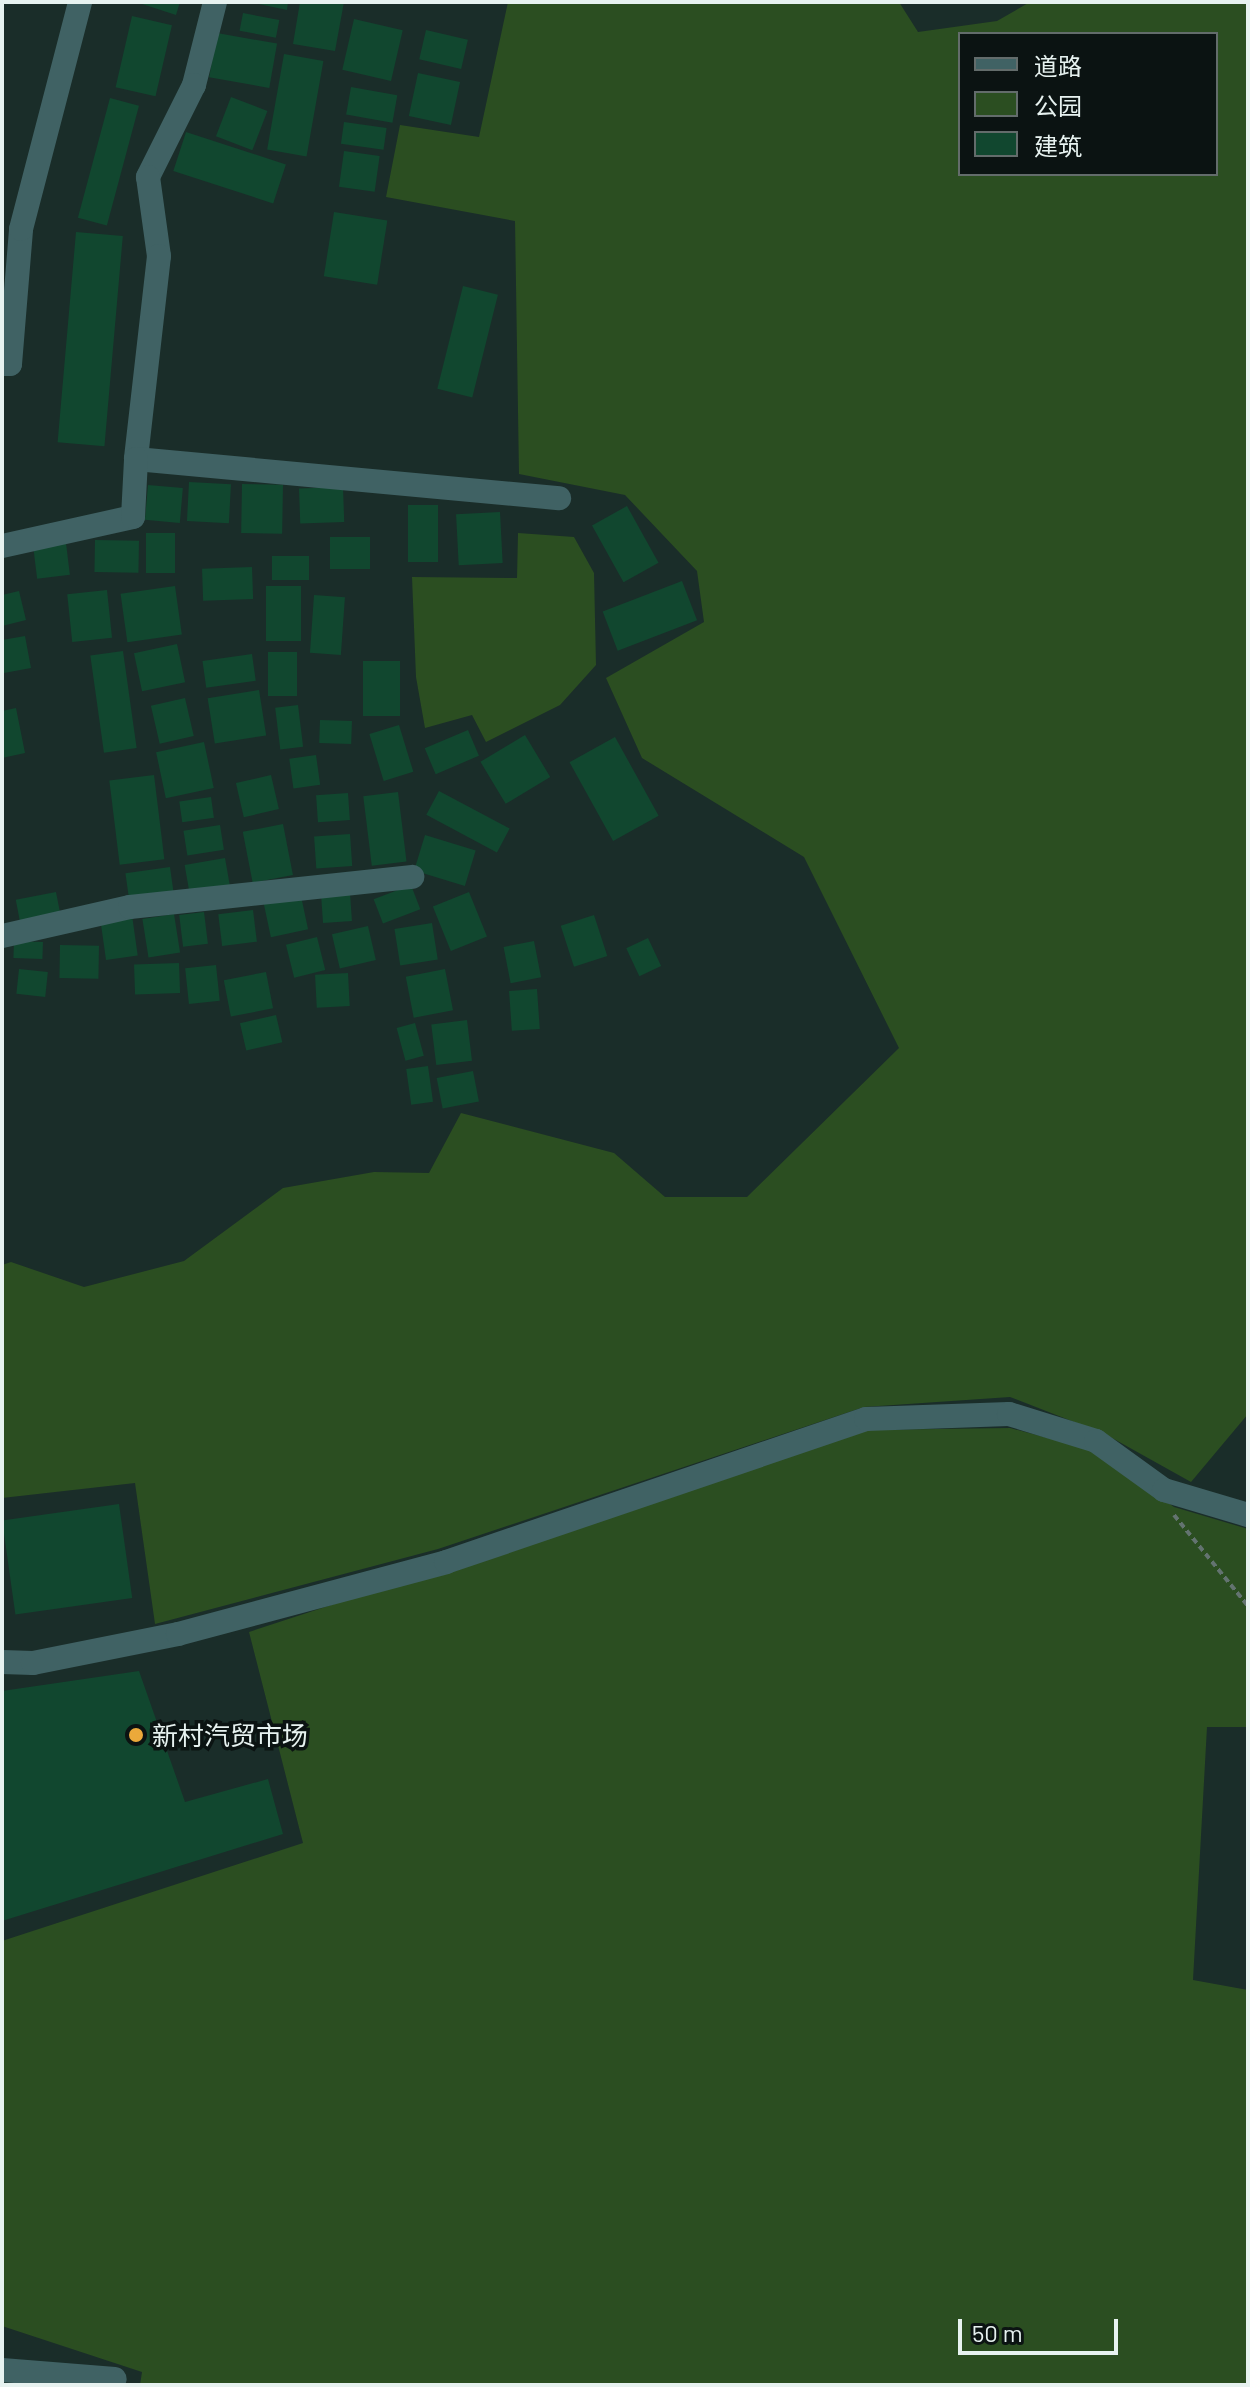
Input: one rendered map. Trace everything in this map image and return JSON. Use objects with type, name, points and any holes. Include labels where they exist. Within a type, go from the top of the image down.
[{"type":"street","points":[[2,364],[10,364],[21,229],[80,2]]},
{"type":"street","points":[[2,546],[133,517],[136,459],[159,256],[148,177],[194,85],[215,2]]},
{"type":"street","points":[[136,459],[559,498]]},
{"type":"street","points":[[2,936],[130,907],[412,877]]},
{"type":"street","points":[[2,1662],[33,1663],[178,1634],[446,1562],[866,1419],[1009,1414],[1096,1441],[1164,1490],[1248,1515]]},
{"type":"street","points":[[2,2370],[115,2379]]},
{"type":"path","points":[[1164,1490],[1177,1522],[1248,1606]]},
{"type":"green space","points":[[508,2],[899,2],[918,32],[997,21],[1030,2],[1248,2],[1248,1414],[1191,1482],[1105,1434],[1010,1397],[864,1407],[438,1549],[155,1624],[135,1483],[2,1498],[2,1265],[11,1262],[84,1287],[184,1261],[283,1188],[374,1172],[429,1173],[461,1113],[614,1153],[665,1197],[747,1197],[899,1048],[804,857],[642,758],[606,678],[704,622],[697,571],[625,495],[519,474],[515,221],[386,197],[400,125],[479,137]]},
{"type":"green space","points":[[518,533],[574,537],[594,573],[596,665],[560,705],[486,742],[472,715],[425,728],[416,677],[412,577],[517,578]]},
{"type":"green space","points":[[1010,1428],[1096,1451],[1174,1507],[1248,1529],[1248,1727],[1207,1727],[1193,1980],[1248,1990],[1248,2385],[140,2385],[142,2372],[2,2326],[2,1941],[303,1843],[249,1632],[865,1430]]},
{"type":"building","points":[[136,2],[180,2],[176,15]]},
{"type":"building","points":[[249,2],[288,2],[287,10]]},
{"type":"building","points":[[300,2],[344,2],[335,51],[293,44]]},
{"type":"building","points":[[243,13],[279,20],[276,38],[240,31]]},
{"type":"building","points":[[132,16],[172,25],[156,96],[116,87]]},
{"type":"building","points":[[354,19],[403,30],[391,81],[342,70]]},
{"type":"building","points":[[426,30],[468,40],[461,69],[419,59]]},
{"type":"building","points":[[217,33],[277,44],[269,88],[209,77]]},
{"type":"building","points":[[284,54],[323,61],[307,156],[267,150]]},
{"type":"building","points":[[418,73],[460,82],[451,125],[409,116]]},
{"type":"building","points":[[351,87],[397,95],[392,123],[346,115]]},
{"type":"building","points":[[231,97],[267,111],[252,150],[216,136]]},
{"type":"building","points":[[110,98],[139,106],[107,226],[78,218]]},
{"type":"building","points":[[344,122],[387,128],[384,150],[341,144]]},
{"type":"building","points":[[186,132],[286,164],[273,203],[173,171]]},
{"type":"building","points":[[344,151],[380,156],[375,192],[339,187]]},
{"type":"building","points":[[334,212],[387,220],[377,285],[324,276]]},
{"type":"building","points":[[76,232],[123,236],[104,446],[58,442]]},
{"type":"building","points":[[463,286],[498,295],[472,398],[437,389]]},
{"type":"building","points":[[189,482],[231,484],[229,523],[187,521]]},
{"type":"building","points":[[242,484],[283,485],[282,534],[241,533]]},
{"type":"building","points":[[148,485],[183,488],[180,523],[145,520]]},
{"type":"building","points":[[343,487],[344,522],[300,524],[299,489]]},
{"type":"building","points":[[408,505],[438,505],[438,562],[408,562]]},
{"type":"building","points":[[627,506],[659,563],[624,582],[592,525]]},
{"type":"building","points":[[500,512],[503,563],[459,565],[456,514]]},
{"type":"building","points":[[146,533],[175,533],[175,573],[146,573]]},
{"type":"building","points":[[330,537],[370,537],[370,569],[330,569]]},
{"type":"building","points":[[95,540],[139,541],[138,573],[94,572]]},
{"type":"building","points":[[66,543],[70,575],[37,579],[33,547]]},
{"type":"building","points":[[272,556],[309,556],[309,580],[272,580]]},
{"type":"building","points":[[252,567],[253,599],[203,601],[202,569]]},
{"type":"building","points":[[682,581],[697,620],[618,651],[603,611]]},
{"type":"building","points":[[175,586],[182,635],[127,642],[121,594]]},
{"type":"building","points":[[266,586],[301,586],[301,641],[266,641]]},
{"type":"building","points":[[107,590],[112,638],[72,642],[67,594]]},
{"type":"building","points":[[19,591],[26,620],[2,626],[2,595]]},
{"type":"building","points":[[314,595],[345,597],[341,655],[310,653]]},
{"type":"building","points":[[25,636],[31,668],[4,673],[2,640]]},
{"type":"building","points":[[177,644],[185,682],[142,691],[134,653]]},
{"type":"building","points":[[123,651],[137,748],[104,753],[90,656]]},
{"type":"building","points":[[268,652],[297,652],[297,696],[268,696]]},
{"type":"building","points":[[252,654],[256,681],[206,688],[202,661]]},
{"type":"building","points":[[363,661],[400,661],[400,716],[363,716]]},
{"type":"building","points":[[259,690],[266,735],[215,744],[208,698]]},
{"type":"building","points":[[185,698],[194,736],[160,744],[151,706]]},
{"type":"building","points":[[298,705],[303,747],[280,749],[275,708]]},
{"type":"building","points":[[16,708],[25,753],[2,758],[2,711]]},
{"type":"building","points":[[320,720],[352,721],[351,744],[319,743]]},
{"type":"building","points":[[399,725],[413,772],[384,781],[369,734]]},
{"type":"building","points":[[468,730],[479,756],[436,774],[425,748]]},
{"type":"building","points":[[525,735],[550,777],[506,804],[480,762]]},
{"type":"building","points":[[615,737],[659,816],[613,841],[570,762]]},
{"type":"building","points":[[204,742],[214,788],[166,798],[156,752]]},
{"type":"building","points":[[316,755],[320,785],[293,788],[289,759]]},
{"type":"building","points":[[154,775],[164,859],[120,865],[109,780]]},
{"type":"building","points":[[271,775],[279,809],[244,817],[236,783]]},
{"type":"building","points":[[439,791],[510,829],[497,852],[426,815]]},
{"type":"building","points":[[398,792],[407,861],[372,866],[363,796]]},
{"type":"building","points":[[348,793],[350,820],[318,822],[316,795]]},
{"type":"building","points":[[211,797],[214,818],[182,822],[179,801]]},
{"type":"building","points":[[283,824],[293,875],[253,883],[243,832]]},
{"type":"building","points":[[220,825],[224,850],[187,855],[183,831]]},
{"type":"building","points":[[350,834],[352,866],[316,868],[314,837]]},
{"type":"building","points":[[425,835],[476,850],[465,886],[414,870]]},
{"type":"building","points":[[225,858],[230,886],[189,893],[185,865]]},
{"type":"building","points":[[170,867],[174,894],[129,900],[125,873]]},
{"type":"building","points":[[411,885],[420,909],[383,924],[374,899]]},
{"type":"building","points":[[56,892],[60,913],[20,920],[16,900]]},
{"type":"building","points":[[469,892],[487,937],[451,951],[433,907]]},
{"type":"building","points":[[350,893],[352,921],[323,923],[321,895]]},
{"type":"building","points":[[301,896],[308,929],[271,937],[264,904]]},
{"type":"building","points":[[253,910],[257,942],[222,946],[218,914]]},
{"type":"building","points":[[204,912],[208,944],[183,947],[179,915]]},
{"type":"building","points":[[174,914],[180,953],[148,958],[142,919]]},
{"type":"building","points":[[132,915],[138,956],[106,960],[100,919]]},
{"type":"building","points":[[594,915],[607,956],[574,967],[561,926]]},
{"type":"building","points":[[432,923],[438,960],[400,965],[394,929]]},
{"type":"building","points":[[368,926],[376,960],[340,968],[332,934]]},
{"type":"building","points":[[317,937],[325,970],[294,978],[286,945]]},
{"type":"building","points":[[648,938],[661,966],[639,976],[626,948]]},
{"type":"building","points":[[14,941],[43,942],[42,959],[13,958]]},
{"type":"building","points":[[534,941],[541,977],[511,983],[504,947]]},
{"type":"building","points":[[60,945],[99,946],[98,979],[59,978]]},
{"type":"building","points":[[179,963],[180,993],[135,995],[134,965]]},
{"type":"building","points":[[216,965],[220,1001],[189,1004],[185,968]]},
{"type":"building","points":[[19,969],[48,972],[45,997],[16,994]]},
{"type":"building","points":[[445,969],[453,1010],[414,1018],[406,977]]},
{"type":"building","points":[[266,972],[273,1008],[231,1017],[224,980]]},
{"type":"building","points":[[348,973],[350,1006],[317,1008],[315,975]]},
{"type":"building","points":[[537,989],[540,1029],[512,1031],[509,991]]},
{"type":"building","points":[[276,1015],[282,1042],[246,1051],[240,1023]]},
{"type":"building","points":[[467,1020],[472,1061],[436,1065],[431,1024]]},
{"type":"building","points":[[415,1023],[424,1056],[405,1061],[397,1028]]},
{"type":"building","points":[[428,1066],[433,1102],[411,1105],[406,1069]]},
{"type":"building","points":[[473,1071],[479,1101],[443,1108],[437,1078]]},
{"type":"building","points":[[119,1504],[132,1598],[15,1614],[2,1520]]},
{"type":"building","points":[[139,1671],[185,1802],[268,1779],[283,1834],[2,1921],[2,1691]]},
{"type":"place","name":"新村汽贸市场","points":[[136,1735]]}]
